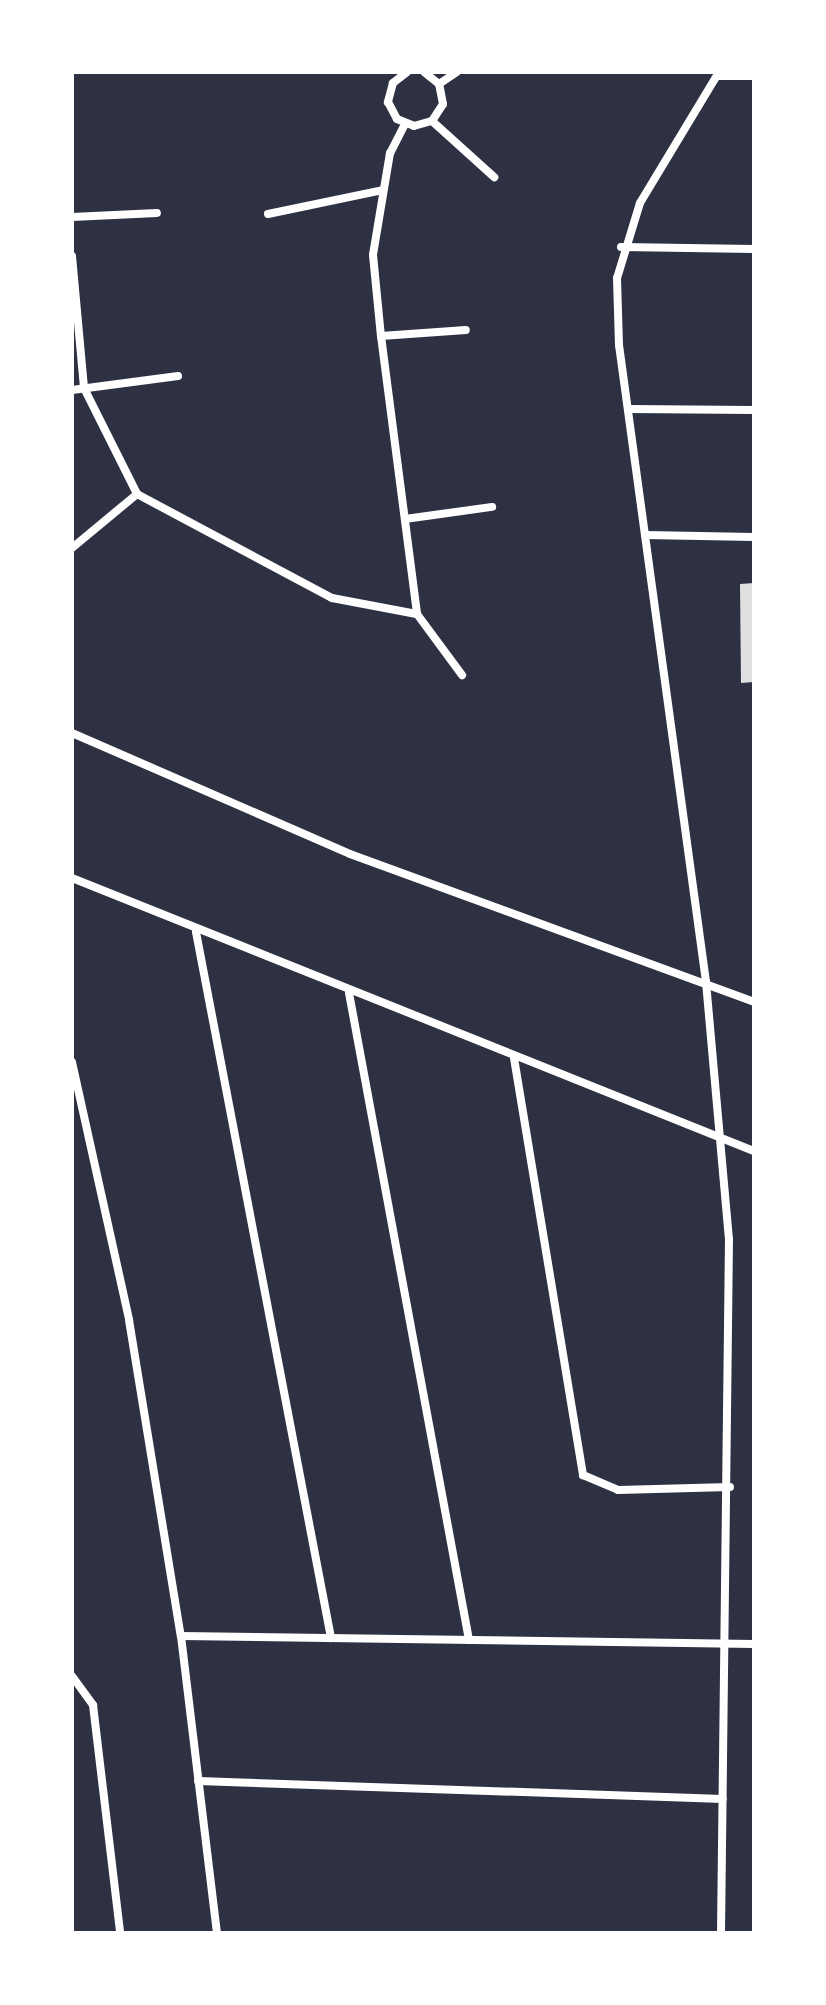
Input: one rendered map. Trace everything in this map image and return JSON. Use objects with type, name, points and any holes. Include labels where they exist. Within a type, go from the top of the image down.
[{"type":"street","points":[[424,72],[439,84],[443,104],[432,121]]},
{"type":"street","points":[[439,84],[457,72]]},
{"type":"street","points":[[401,73],[388,102],[405,124]]},
{"type":"street","points":[[721,1933],[730,1487],[722,1140],[706,982],[618,319],[621,247],[718,74],[754,76]]},
{"type":"street","points":[[405,124],[432,121],[494,177]]},
{"type":"street","points":[[405,124],[383,190],[373,255],[381,336],[417,614],[462,675]]},
{"type":"street","points":[[268,214],[383,190]]},
{"type":"street","points":[[72,217],[157,213]]},
{"type":"street","points":[[621,247],[754,249]]},
{"type":"street","points":[[72,256],[84,388],[137,494],[332,598],[417,614]]},
{"type":"street","points":[[381,336],[466,330]]},
{"type":"street","points":[[72,390],[178,376]]},
{"type":"street","points":[[628,409],[754,410]]},
{"type":"street","points":[[72,548],[137,494]]},
{"type":"street","points":[[405,519],[492,507]]},
{"type":"street","points":[[645,535],[754,537]]},
{"type":"street","points":[[72,733],[177,785],[350,854],[754,1002]]},
{"type":"street","points":[[72,878],[196,932],[754,1151]]},
{"type":"street","points":[[196,932],[331,1638]]},
{"type":"street","points":[[349,993],[469,1640]]},
{"type":"street","points":[[514,1058],[583,1475],[618,1490],[730,1487]]},
{"type":"street","points":[[72,1062],[129,1320],[181,1636],[217,1933]]},
{"type":"street","points":[[181,1636],[754,1644]]},
{"type":"street","points":[[72,1676],[93,1705],[120,1933]]},
{"type":"street","points":[[198,1781],[723,1799]]},
{"type":"building","points":[[754,583],[754,682],[741,683],[740,584]]}]
